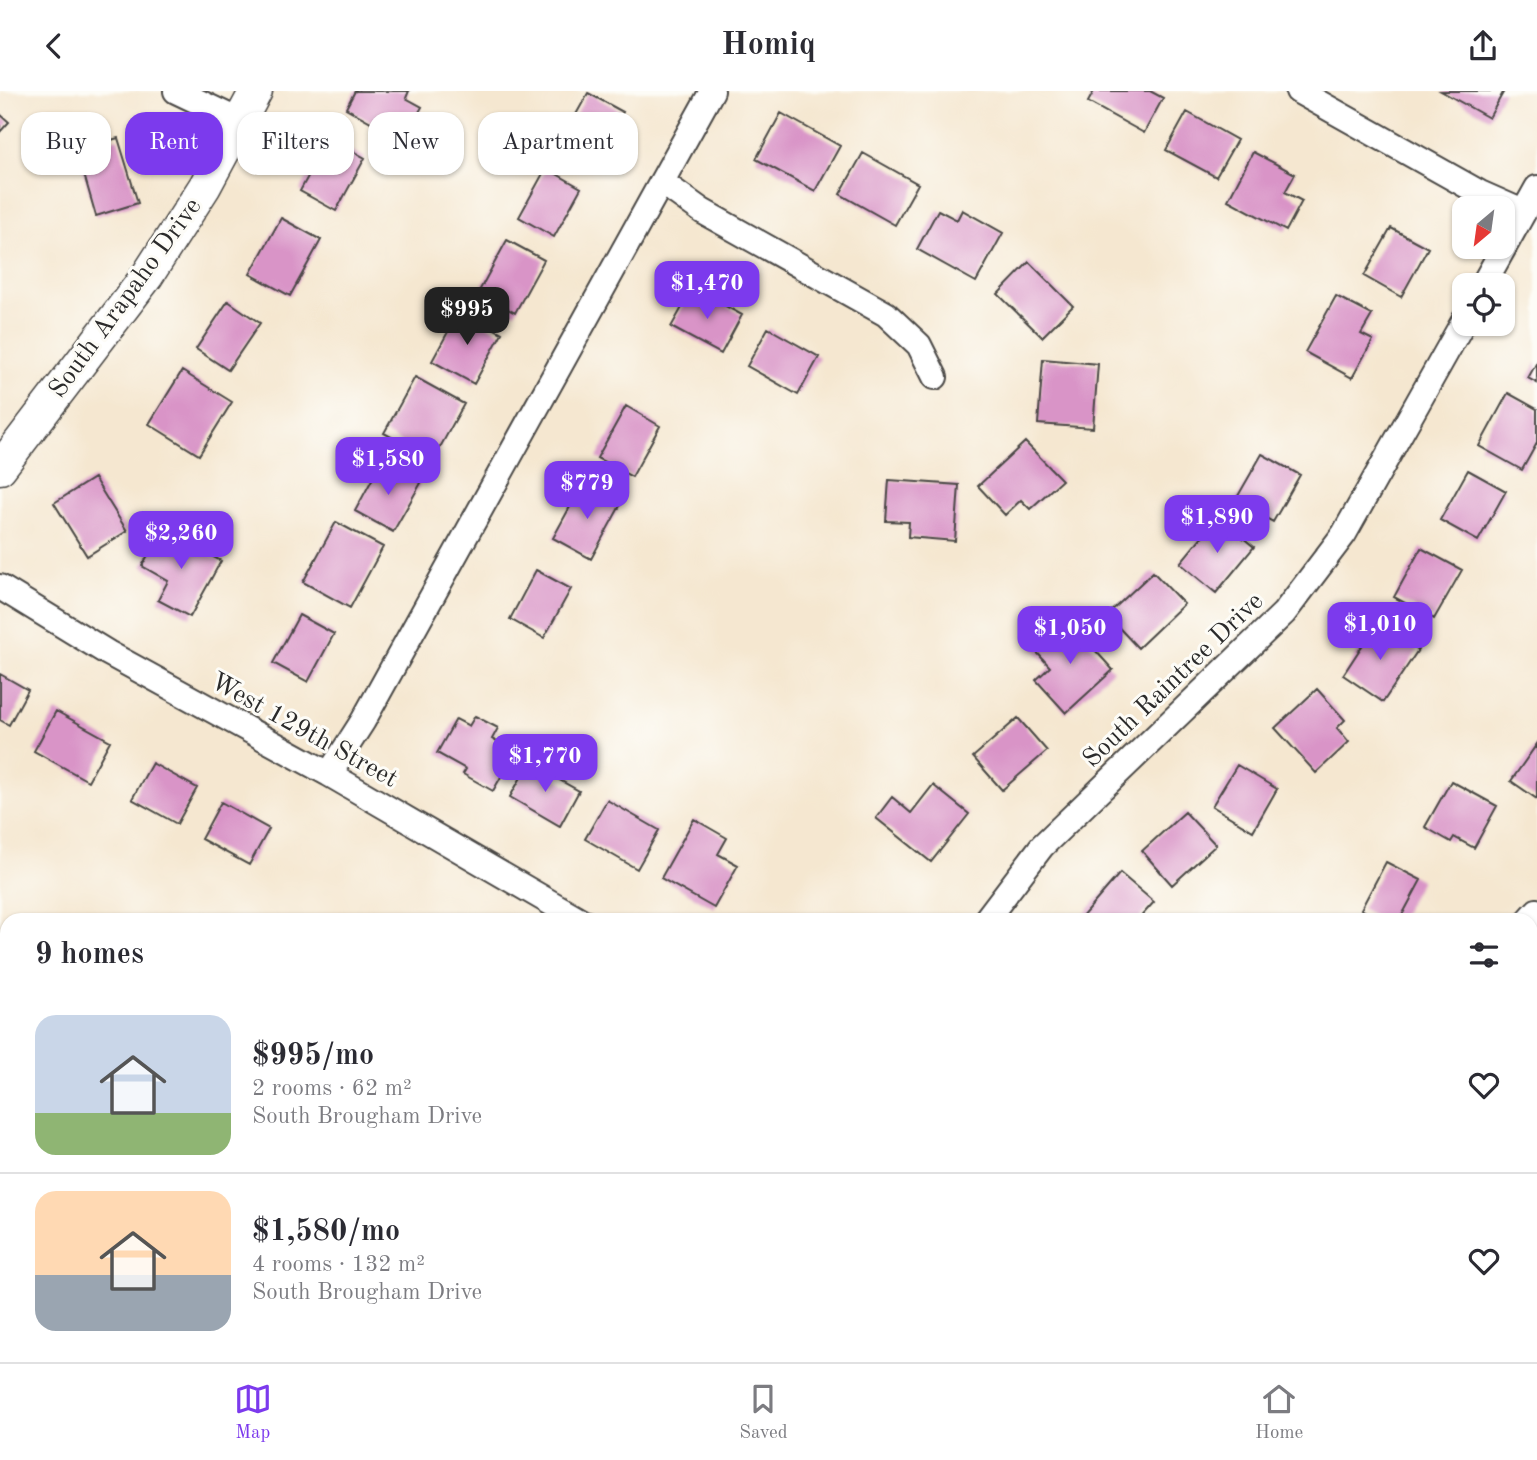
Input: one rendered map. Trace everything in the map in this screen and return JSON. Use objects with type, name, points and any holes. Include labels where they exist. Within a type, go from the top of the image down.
[{"type":"street","points":[[176,91],[237,120]]},
{"type":"street","name":"South Arapaho Drive","points":[[244,112],[256,91]]},
{"type":"street","points":[[329,774],[363,721],[712,91]]},
{"type":"street","points":[[1298,91],[1480,193],[1523,212]]},
{"type":"street","name":"South Arapaho Drive","points":[[0,468],[147,275],[205,186],[237,125]]},
{"type":"street","points":[[663,183],[702,211],[886,314],[919,345],[935,377]]},
{"type":"street","points":[[1490,273],[1537,188]]},
{"type":"street","name":"South Raintree Drive","points":[[991,913],[1042,846],[1283,613],[1344,534],[1455,336]]},
{"type":"street","name":"West 129th Street","points":[[0,587],[156,680],[329,774],[568,913]]},
{"type":"building","points":[[355,91],[409,91],[406,98],[422,107],[419,112],[368,112],[368,120],[346,108]]},
{"type":"building","points":[[1094,91],[1150,91],[1163,98],[1144,133],[1088,102]]},
{"type":"building","points":[[1441,91],[1504,91],[1489,118]]},
{"type":"building","points":[[588,93],[623,112],[577,112]]},
{"type":"building","points":[[1187,112],[1237,140],[1216,177],[1166,150]]},
{"type":"building","points":[[781,113],[840,146],[815,191],[756,159]]},
{"type":"building","points":[[0,114],[9,122],[0,132]]},
{"type":"building","points":[[118,138],[125,161],[125,175],[129,175],[138,203],[96,216],[84,175],[111,175],[111,140]]},
{"type":"building","points":[[354,152],[365,158],[336,211],[300,191],[309,175],[354,175]]},
{"type":"building","points":[[1253,152],[1295,174],[1285,192],[1302,201],[1286,231],[1228,200]]},
{"type":"building","points":[[863,153],[918,184],[895,225],[840,194]]},
{"type":"building","points":[[542,175],[558,175],[581,188],[554,237],[519,217]]},
{"type":"building","points":[[938,210],[957,220],[962,210],[1003,233],[976,282],[917,249]]},
{"type":"building","points":[[281,218],[321,240],[290,296],[250,274]]},
{"type":"building","points":[[1391,228],[1428,248],[1401,297],[1364,276]]},
{"type":"building","points":[[507,240],[544,260],[515,313],[478,293]]},
{"type":"building","points":[[1029,262],[1073,306],[1042,337],[998,294]]},
{"type":"building","points":[[693,288],[742,315],[721,354],[671,327]]},
{"type":"building","points":[[1336,296],[1372,315],[1361,334],[1373,340],[1352,378],[1305,352]]},
{"type":"building","points":[[228,301],[260,323],[228,370],[196,349]]},
{"type":"building","points":[[460,310],[502,333],[474,384],[432,361]]},
{"type":"building","points":[[768,328],[819,357],[798,395],[747,366]]},
{"type":"building","points":[[1043,359],[1098,364],[1093,428],[1038,424]]},
{"type":"building","points":[[1537,362],[1537,383],[1528,378]]},
{"type":"building","points":[[182,371],[232,402],[199,455],[149,424]]},
{"type":"building","points":[[415,377],[464,404],[433,460],[384,433]]},
{"type":"building","points":[[1508,393],[1537,409],[1537,443],[1522,470],[1479,446]]},
{"type":"building","points":[[626,406],[660,426],[632,477],[597,458]]},
{"type":"building","points":[[1025,442],[1062,480],[1030,509],[1021,500],[1005,515],[978,486]]},
{"type":"building","points":[[1262,454],[1300,475],[1273,522],[1235,501]]},
{"type":"building","points":[[382,461],[421,483],[393,532],[355,511]]},
{"type":"building","points":[[1468,470],[1506,491],[1478,541],[1440,520]]},
{"type":"building","points":[[94,478],[127,531],[87,556],[54,503]]},
{"type":"building","points":[[889,480],[959,485],[955,541],[908,537],[909,522],[886,521]]},
{"type":"building","points":[[583,483],[621,504],[591,559],[553,538]]},
{"type":"building","points":[[1218,517],[1254,547],[1216,593],[1180,563]]},
{"type":"building","points":[[336,522],[383,547],[350,608],[303,582]]},
{"type":"building","points":[[162,529],[221,561],[190,617],[158,600],[168,581],[142,566]]},
{"type":"building","points":[[1421,548],[1462,570],[1434,619],[1394,597]]},
{"type":"building","points":[[536,570],[571,589],[544,638],[510,619]]},
{"type":"building","points":[[1153,572],[1184,604],[1138,648],[1107,615]]},
{"type":"building","points":[[299,615],[334,634],[308,682],[273,663]]},
{"type":"building","points":[[1066,618],[1113,670],[1066,713],[1036,680],[1050,667],[1033,648]]},
{"type":"building","points":[[1377,623],[1418,650],[1383,702],[1343,675]]},
{"type":"building","points":[[0,674],[28,690],[9,725],[0,720]]},
{"type":"building","points":[[1317,689],[1345,720],[1337,728],[1349,742],[1316,773],[1275,728]]},
{"type":"building","points":[[56,711],[110,741],[88,781],[34,751]]},
{"type":"building","points":[[475,716],[498,728],[492,739],[515,752],[493,791],[463,774],[466,769],[437,753],[456,719],[469,726]]},
{"type":"building","points":[[1018,718],[1047,751],[1002,790],[973,757]]},
{"type":"building","points":[[1537,744],[1537,799],[1511,781]]},
{"type":"building","points":[[152,763],[197,788],[177,824],[132,799]]},
{"type":"building","points":[[529,763],[579,791],[560,826],[510,797]]},
{"type":"building","points":[[1237,765],[1277,789],[1253,831],[1212,806]]},
{"type":"building","points":[[1451,781],[1497,806],[1474,848],[1454,837],[1451,842],[1425,827]]},
{"type":"building","points":[[933,785],[969,814],[931,862],[876,818],[892,797],[911,813]]},
{"type":"building","points":[[607,800],[659,830],[637,869],[585,839]]},
{"type":"building","points":[[221,802],[269,829],[249,865],[201,839]]},
{"type":"building","points":[[1185,812],[1216,845],[1172,885],[1142,851]]},
{"type":"building","points":[[694,819],[727,838],[718,854],[738,865],[714,908],[661,878]]},
{"type":"building","points":[[1386,862],[1421,880],[1403,913],[1368,913],[1361,909]]},
{"type":"building","points":[[1120,873],[1154,902],[1144,913],[1085,913]]}]
